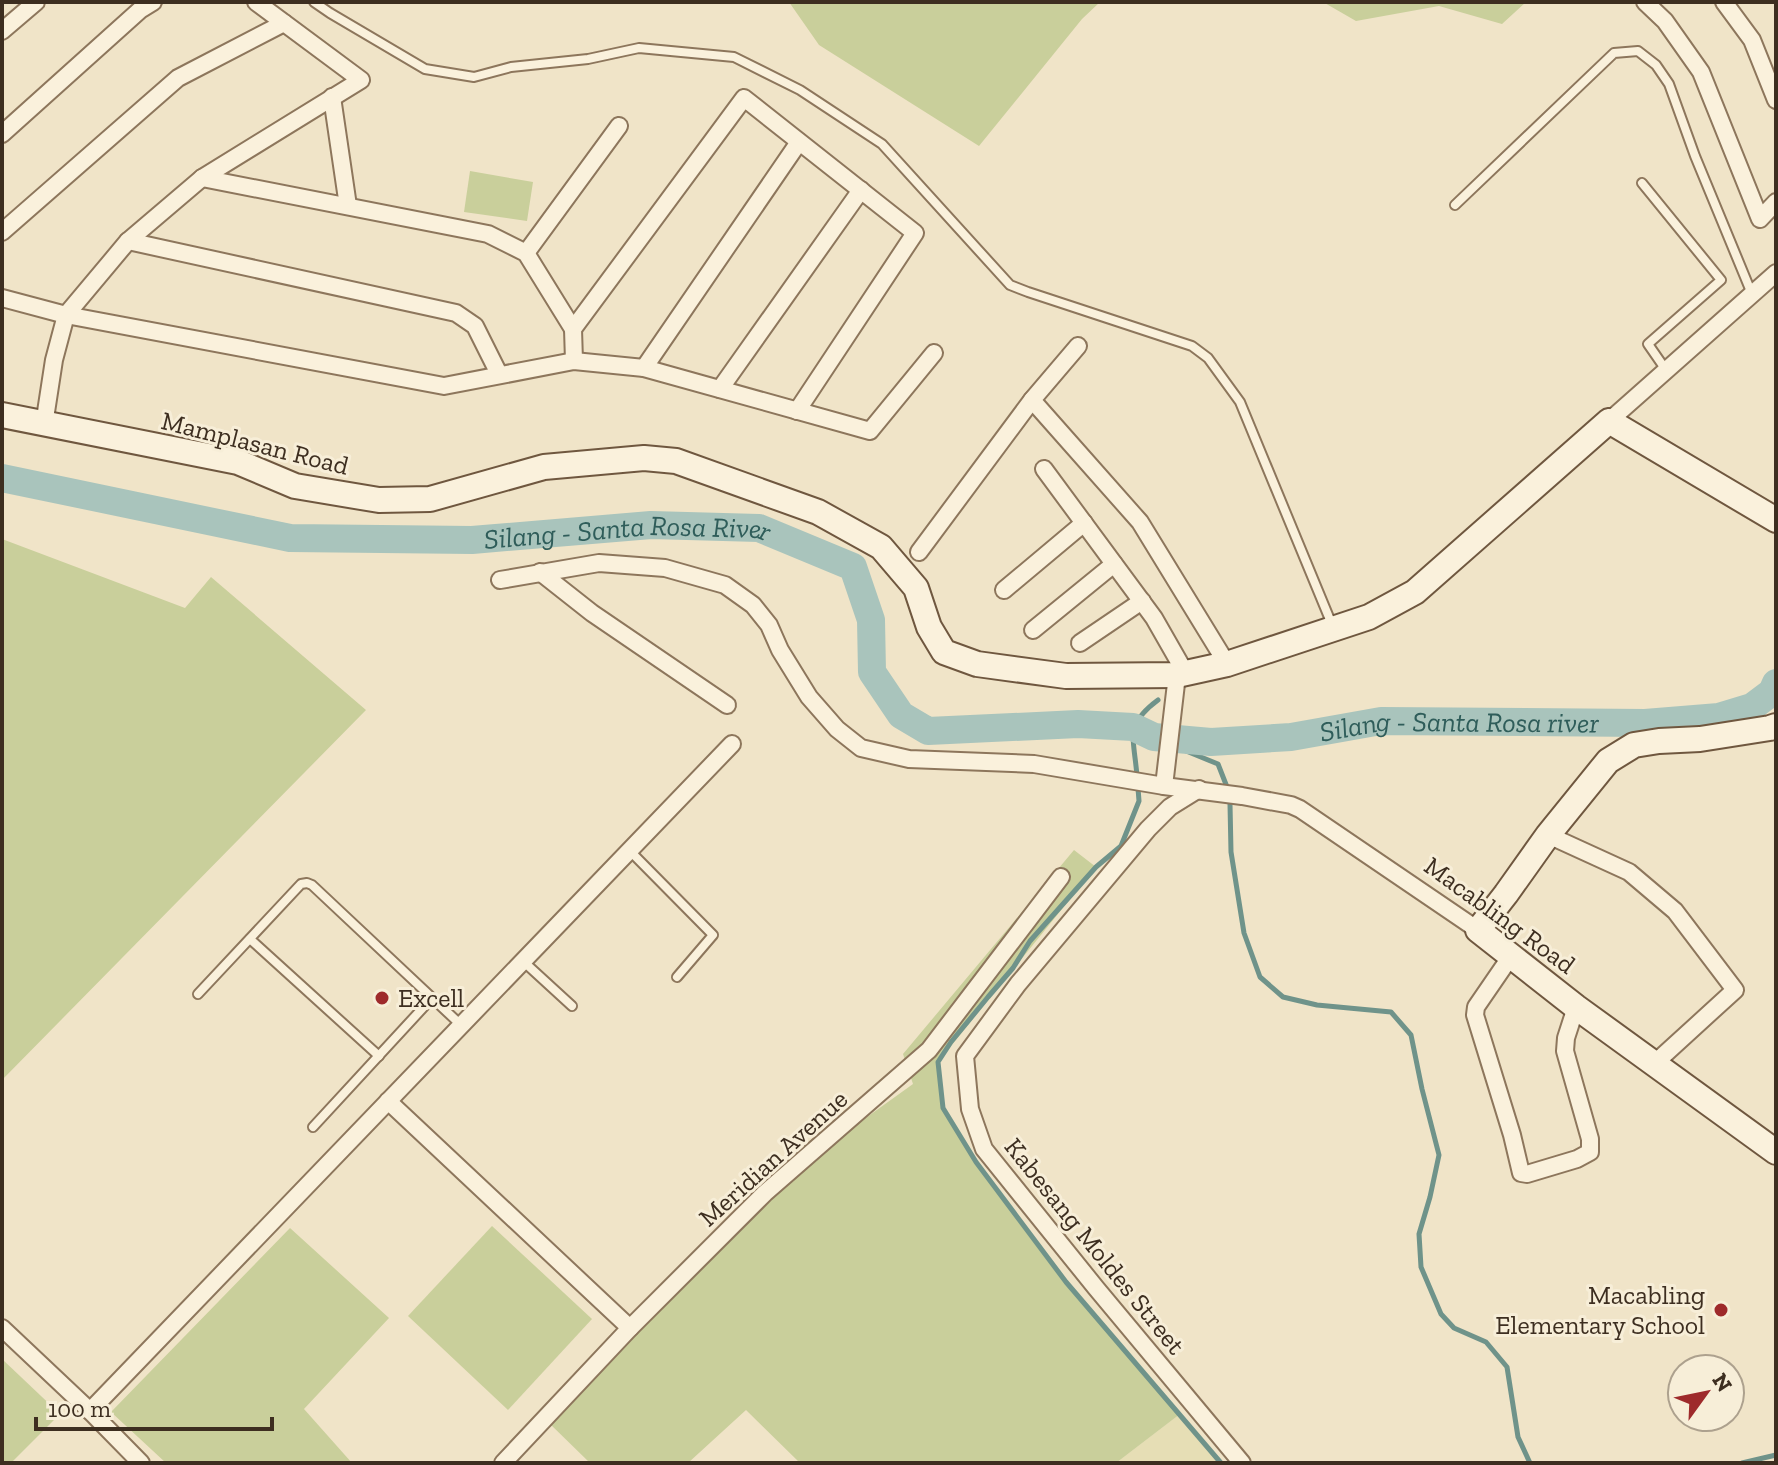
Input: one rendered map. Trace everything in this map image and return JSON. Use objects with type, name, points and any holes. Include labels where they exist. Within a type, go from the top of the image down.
[{"type":"street","points":[[2,31],[36,2]]},
{"type":"street","points":[[2,134],[140,10],[153,2]]},
{"type":"street","points":[[44,425],[54,360],[66,315],[128,241],[202,178],[361,80],[256,2]]},
{"type":"street","points":[[1645,2],[1665,21],[1701,72],[1760,219],[1776,203]]},
{"type":"street","points":[[1724,2],[1752,40],[1776,100]]},
{"type":"street","points":[[2,232],[178,78],[284,23]]},
{"type":"street","points":[[332,97],[348,206]]},
{"type":"street","points":[[573,329],[744,98],[915,233],[797,411]]},
{"type":"street","points":[[526,253],[619,126]]},
{"type":"street","points":[[644,368],[799,142]]},
{"type":"street","points":[[202,178],[488,234],[526,253],[573,329],[574,361]]},
{"type":"street","points":[[720,389],[861,190]]},
{"type":"street","points":[[128,241],[456,313],[475,326],[499,374]]},
{"type":"street","points":[[1182,674],[1227,664],[1369,617],[1415,592],[1776,273]]},
{"type":"street","points":[[2,298],[66,315],[444,386],[574,361],[644,368],[870,431],[934,353]]},
{"type":"street","points":[[919,552],[1032,400],[1078,346]]},
{"type":"street","points":[[1032,400],[1140,522],[1227,664]]},
{"type":"street","name":"Mamplasan Road","points":[[2,415],[238,462],[295,486],[379,500],[430,499],[544,467],[644,458],[676,461],[818,512],[881,547],[916,588],[929,627],[944,652],[977,664],[1066,676],[1182,674]]},
{"type":"street","points":[[1609,421],[1776,520]]},
{"type":"street","points":[[1044,469],[1154,618],[1182,674],[1172,715],[1164,778]]},
{"type":"street","points":[[1004,590],[1084,523]]},
{"type":"street","name":"Macabling Road","points":[[500,580],[599,563],[665,568],[725,585],[753,605],[769,625],[780,650],[809,697],[837,729],[861,748],[909,759],[1034,764],[1164,778],[1199,789],[1300,809],[1478,930],[1576,1007],[1776,1152]]},
{"type":"street","points":[[1033,630],[1114,564]]},
{"type":"street","points":[[540,572],[592,613],[727,705]]},
{"type":"street","points":[[1080,643],[1142,601]]},
{"type":"street","points":[[1478,930],[1548,835],[1608,761],[1634,745],[1700,739],[1776,726]]},
{"type":"street","points":[[90,1411],[732,744]]},
{"type":"street","name":"Kabesang Moldes Street","points":[[1199,789],[1170,807],[1148,829],[1018,984],[965,1056],[970,1109],[984,1149],[1242,1463]]},
{"type":"street","points":[[1548,835],[1629,872],[1675,911],[1735,990],[1655,1063]]},
{"type":"street","name":"Meridian Avenue","points":[[503,1463],[630,1328],[765,1193],[929,1050],[1061,877]]},
{"type":"street","points":[[1511,956],[1476,1007],[1475,1015],[1521,1173],[1527,1174],[1577,1159],[1590,1152],[1590,1139],[1565,1051],[1576,1007]]},
{"type":"street","points":[[388,1101],[630,1328]]},
{"type":"street","points":[[2,1328],[90,1411],[133,1460]]},
{"type":"lane","points":[[314,2],[425,69],[474,77],[511,67],[588,59],[639,48],[734,57],[800,90],[882,144],[1010,285],[1192,346],[1208,358],[1240,402],[1334,629]]},
{"type":"lane","points":[[1455,205],[1614,53],[1638,51],[1656,65],[1669,84],[1752,295]]},
{"type":"lane","points":[[1642,183],[1721,280],[1648,344],[1666,370]]},
{"type":"lane","points":[[629,851],[713,935],[677,977]]},
{"type":"lane","points":[[198,994],[301,884],[307,883],[461,1025]]},
{"type":"lane","points":[[250,939],[379,1056]]},
{"type":"lane","points":[[523,961],[572,1006]]},
{"type":"lane","points":[[313,1127],[432,998]]},
{"type":"shaded area","points":[[1180,1414],[1221,1463],[1116,1463]]},
{"type":"green space","points":[[789,2],[1100,2],[1082,19],[979,146],[819,45]]},
{"type":"green space","points":[[1323,2],[1526,2],[1502,24],[1439,6],[1356,21]]},
{"type":"green space","points":[[470,171],[533,182],[527,221],[464,212]]},
{"type":"green space","points":[[2,539],[185,608],[211,577],[366,710],[2,1080]]},
{"type":"green space","points":[[1074,850],[1096,867],[938,1062],[943,1108],[976,1162],[1066,1282],[1180,1414],[1116,1463],[800,1463],[746,1410],[688,1463],[590,1463],[548,1422],[764,1191],[913,1084],[903,1054]]},
{"type":"green space","points":[[492,1226],[592,1319],[508,1410],[408,1316]]},
{"type":"green space","points":[[290,1228],[389,1318],[304,1409],[352,1463],[166,1463],[111,1412]]},
{"type":"green space","points":[[2,1359],[60,1414],[11,1463],[2,1463]]},
{"type":"waterway","name":"Silang - Santa Rosa River","points":[[2,478],[290,538],[472,540],[651,525],[759,528],[853,567],[871,620],[872,672],[901,715],[928,731],[1078,724],[1133,727],[1154,737],[1211,742],[1291,737],[1381,721],[1645,723],[1719,717],[1752,707],[1772,692],[1776,683]]},
{"type":"waterway","points":[[1137,776],[1133,742],[1136,725],[1158,700]]},
{"type":"waterway","name":"Silang - Santa Rosa river","points":[[1133,727],[1165,742]]},
{"type":"waterway","points":[[1174,746],[1218,764],[1227,787]]},
{"type":"waterway","points":[[1138,788],[1139,801],[1121,846],[1096,867],[1030,941],[1013,968],[938,1062],[943,1108],[976,1162],[1066,1282],[1221,1463]]},
{"type":"waterway","points":[[1230,804],[1231,852],[1244,933],[1260,977],[1283,997],[1317,1005],[1391,1012],[1411,1035],[1439,1155],[1419,1234],[1421,1267],[1441,1314],[1454,1328],[1486,1342],[1507,1367],[1518,1437],[1530,1463]]},
{"type":"waterway","points":[[1742,1463],[1776,1455]]},
{"type":"place","name":"Excell","points":[[382,998]]},
{"type":"place","name":"Macabling Elementary School","points":[[1721,1310]]}]
